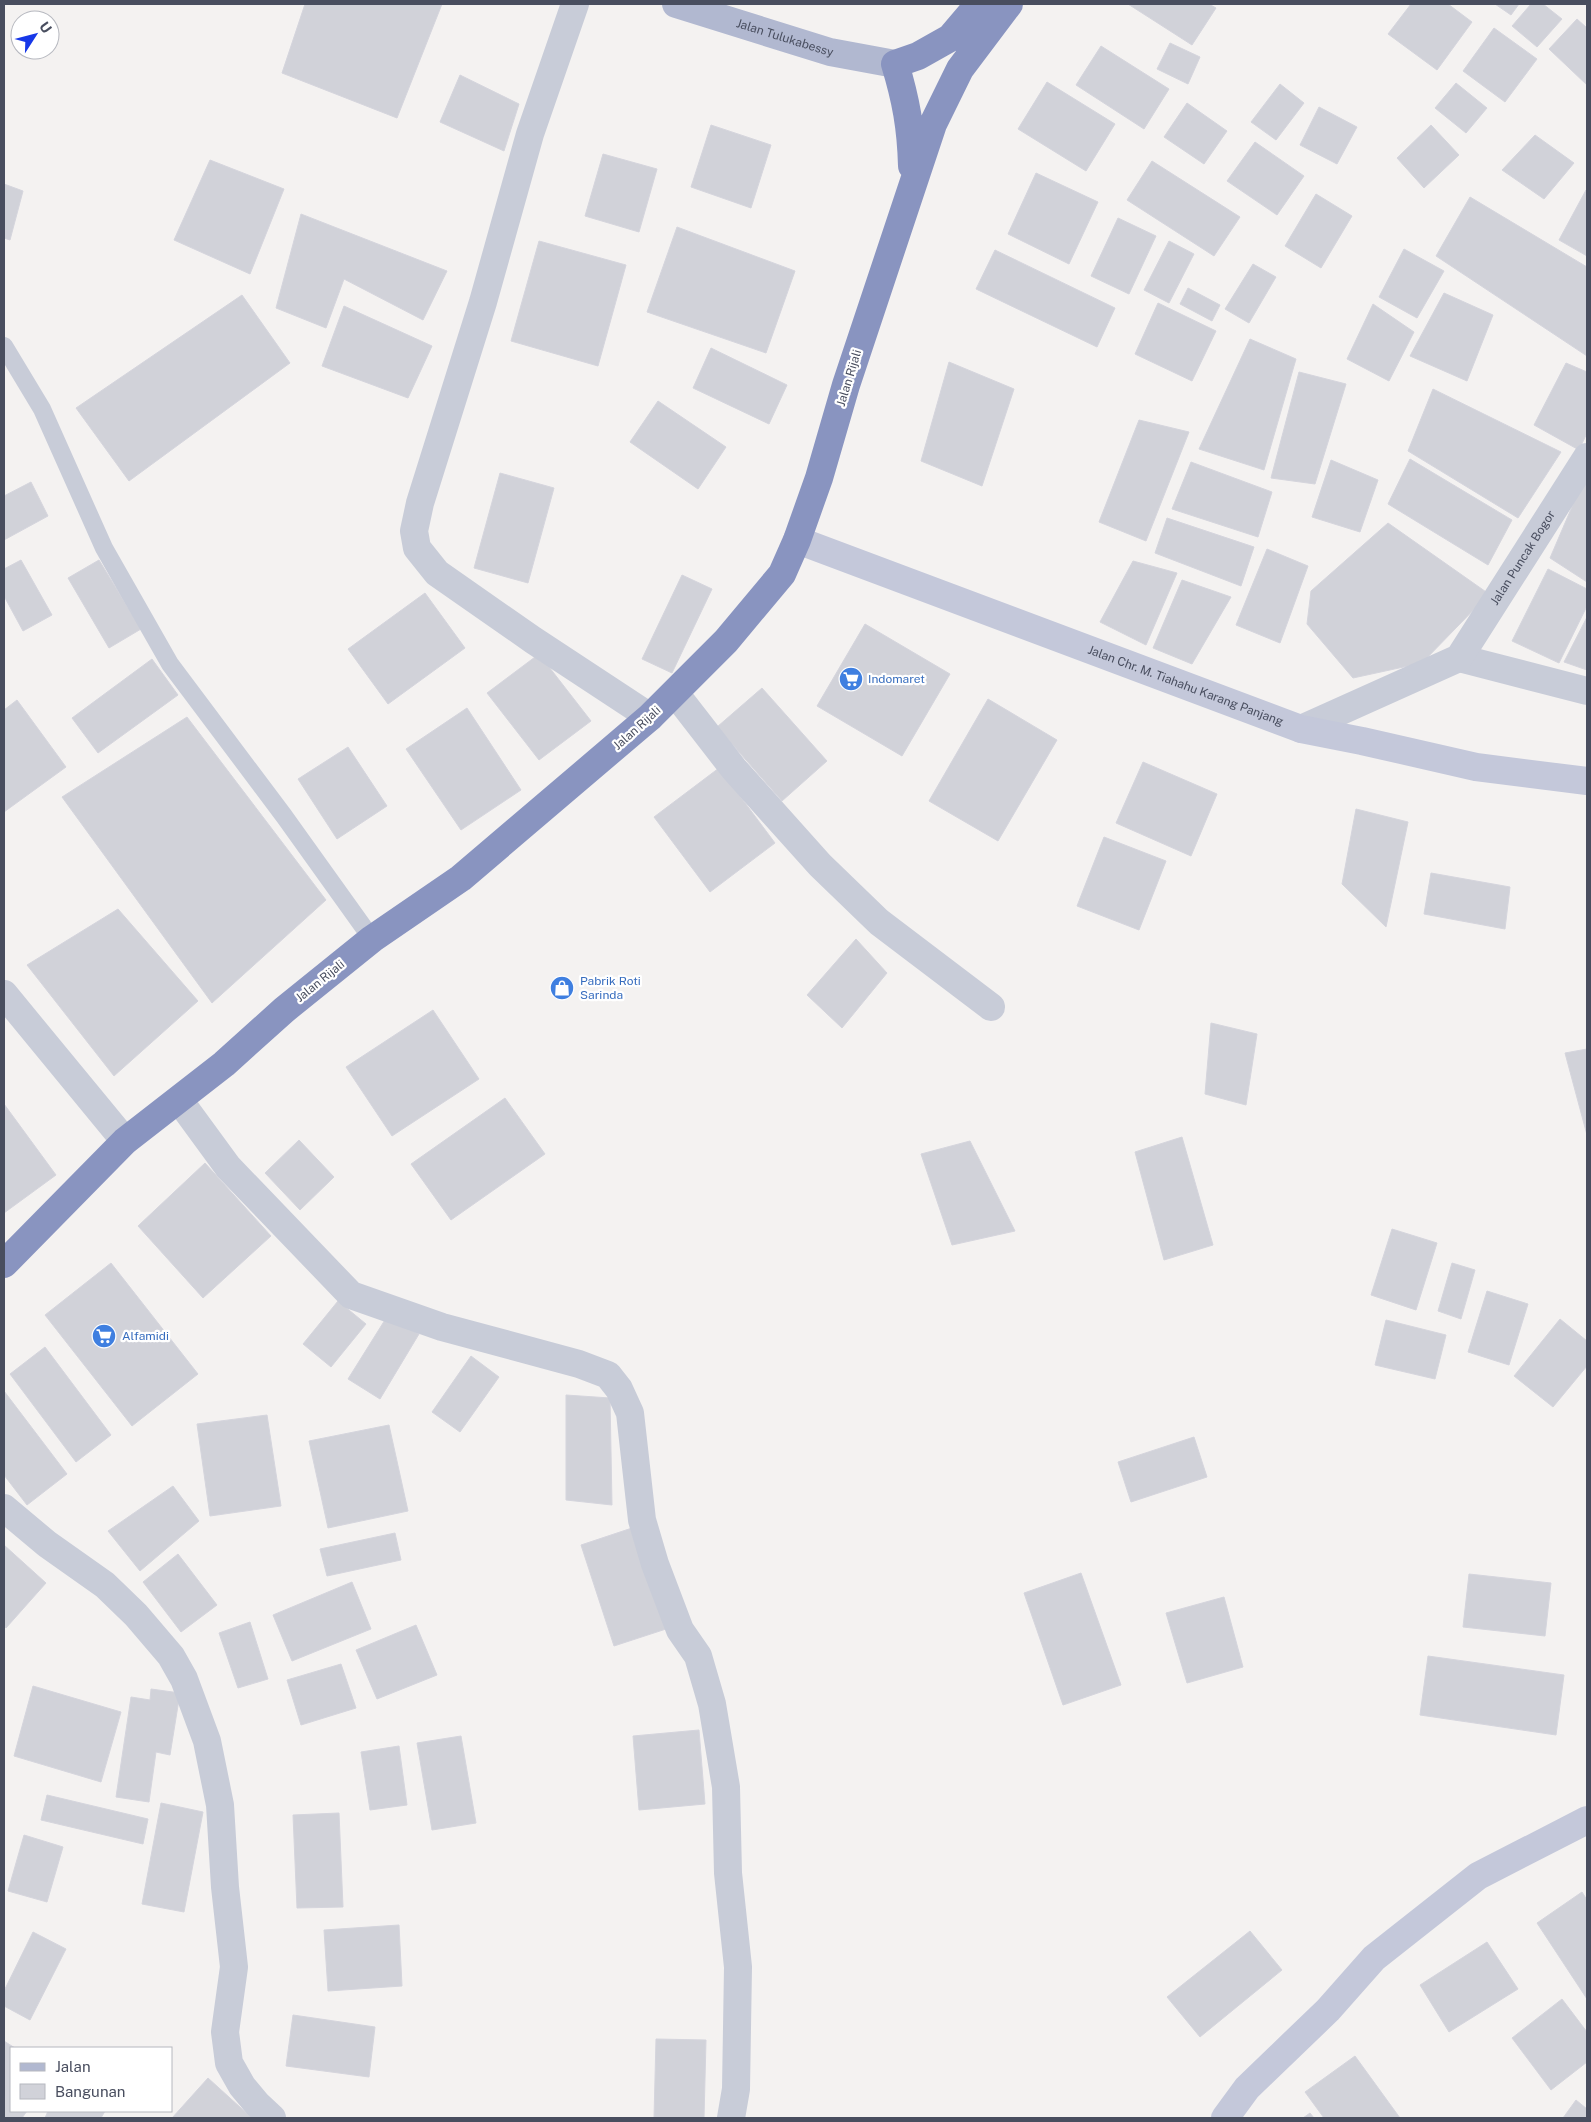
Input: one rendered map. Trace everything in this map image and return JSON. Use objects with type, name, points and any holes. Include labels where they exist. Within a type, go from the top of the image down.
[{"type":"highway","points":[[913,182],[911,129],[906,98],[895,64],[918,56],[950,38],[979,4]]},
{"type":"highway","name":"Jalan Rijali","points":[[4,1264],[125,1141],[224,1064],[284,1010],[372,939],[461,878],[650,717],[726,641],[782,574],[797,540],[819,478],[846,384],[933,124],[960,69],[1009,4]]},
{"type":"main road","name":"Jalan Tulukabessy","points":[[676,4],[830,52],[895,64]]},
{"type":"street","points":[[575,4],[530,134],[483,302],[420,503],[414,531],[417,548],[437,573],[532,640],[650,717]]},
{"type":"street","name":"Jalan Puncak Bogor","points":[[1459,658],[1587,457]]},
{"type":"street","name":"Jalan Chr. M. Tiahahu Karang Panjang","points":[[797,540],[1301,729],[1362,740],[1476,767],[1587,781]]},
{"type":"street","points":[[1301,729],[1459,658],[1587,691]]},
{"type":"street","points":[[675,693],[734,769],[820,865],[880,922],[991,1007]]},
{"type":"street","points":[[4,994],[125,1141]]},
{"type":"street","points":[[179,1100],[228,1167],[351,1295],[442,1327],[578,1364],[608,1375],[619,1389],[630,1413],[642,1520],[680,1630],[698,1656],[712,1704],[726,1787],[728,1874],[738,1967],[736,2089],[730,2118]]},
{"type":"street","points":[[4,1508],[48,1544],[105,1585],[136,1615],[165,1649],[184,1679],[207,1741],[220,1805],[234,1967],[225,2032],[229,2062],[242,2086],[256,2104],[272,2118]]},
{"type":"street","points":[[1225,2118],[1247,2088],[1328,2010],[1374,1958],[1478,1876],[1587,1820]]},
{"type":"lane","points":[[4,346],[42,409],[104,548],[170,664],[284,816],[372,939]]},
{"type":"building","points":[[305,4],[442,4],[397,118],[282,73]]},
{"type":"building","points":[[1128,4],[1209,4],[1216,8],[1192,45]]},
{"type":"building","points":[[1411,4],[1448,4],[1472,22],[1437,70],[1388,34]]},
{"type":"building","points":[[1495,4],[1519,4],[1511,15]]},
{"type":"building","points":[[1531,4],[1543,4],[1562,19],[1537,47],[1512,26]]},
{"type":"building","points":[[1577,19],[1587,28],[1587,85],[1549,49]]},
{"type":"building","points":[[1494,28],[1537,59],[1505,102],[1463,71]]},
{"type":"building","points":[[1170,43],[1200,57],[1188,84],[1157,69]]},
{"type":"building","points":[[1101,46],[1169,89],[1144,129],[1076,85]]},
{"type":"building","points":[[460,75],[519,104],[504,151],[440,122]]},
{"type":"building","points":[[1047,82],[1115,124],[1086,171],[1018,129]]},
{"type":"building","points":[[1456,83],[1487,108],[1466,133],[1435,108]]},
{"type":"building","points":[[1280,84],[1304,103],[1276,140],[1251,122]]},
{"type":"building","points":[[1187,103],[1227,131],[1204,164],[1164,137]]},
{"type":"building","points":[[1319,107],[1357,127],[1337,164],[1300,145]]},
{"type":"building","points":[[711,125],[771,145],[751,208],[691,187]]},
{"type":"building","points":[[1431,125],[1459,155],[1424,188],[1397,158]]},
{"type":"building","points":[[1535,135],[1574,163],[1544,199],[1502,170]]},
{"type":"building","points":[[1255,142],[1304,176],[1277,215],[1227,181]]},
{"type":"building","points":[[603,154],[657,169],[639,232],[585,216]]},
{"type":"building","points":[[210,160],[284,189],[250,274],[174,240]]},
{"type":"building","points":[[1152,161],[1240,217],[1214,256],[1127,200]]},
{"type":"building","points":[[1036,173],[1098,202],[1069,264],[1008,234]]},
{"type":"building","points":[[4,184],[23,191],[10,240],[4,238]]},
{"type":"building","points":[[1587,191],[1587,256],[1559,240]]},
{"type":"building","points":[[1316,194],[1352,216],[1321,268],[1285,246]]},
{"type":"building","points":[[1470,197],[1587,267],[1587,356],[1436,256]]},
{"type":"building","points":[[301,214],[447,271],[423,320],[344,279],[326,328],[276,308]]},
{"type":"building","points":[[1118,218],[1156,236],[1129,294],[1091,276]]},
{"type":"building","points":[[677,227],[795,271],[766,353],[647,312]]},
{"type":"building","points":[[539,241],[626,265],[598,366],[511,341]]},
{"type":"building","points":[[1169,241],[1194,254],[1169,303],[1144,290]]},
{"type":"building","points":[[1404,249],[1444,271],[1417,318],[1379,297]]},
{"type":"building","points":[[995,250],[1115,308],[1097,347],[976,289]]},
{"type":"building","points":[[1253,264],[1276,277],[1249,323],[1225,309]]},
{"type":"building","points":[[1188,288],[1220,305],[1212,321],[1180,304]]},
{"type":"building","points":[[1444,293],[1493,315],[1467,381],[1410,356]]},
{"type":"building","points":[[242,295],[290,363],[129,481],[76,408]]},
{"type":"building","points":[[1158,303],[1216,331],[1192,381],[1135,354]]},
{"type":"building","points":[[1373,304],[1414,332],[1389,381],[1347,359]]},
{"type":"building","points":[[344,306],[432,346],[408,398],[322,366]]},
{"type":"building","points":[[1250,339],[1296,359],[1264,470],[1199,449]]},
{"type":"building","points":[[711,348],[787,385],[769,424],[693,388]]},
{"type":"building","points":[[949,362],[1014,389],[982,486],[921,461]]},
{"type":"building","points":[[1566,363],[1587,372],[1587,433],[1579,450],[1534,425]]},
{"type":"building","points":[[1299,372],[1346,384],[1315,484],[1271,478]]},
{"type":"building","points":[[1433,389],[1561,452],[1518,518],[1408,451]]},
{"type":"building","points":[[658,401],[726,447],[698,489],[630,442]]},
{"type":"building","points":[[1139,420],[1189,432],[1146,541],[1099,522]]},
{"type":"building","points":[[1410,459],[1512,520],[1488,565],[1388,504]]},
{"type":"building","points":[[1331,460],[1378,480],[1360,532],[1312,517]]},
{"type":"building","points":[[1191,462],[1272,492],[1258,537],[1172,509]]},
{"type":"building","points":[[500,473],[554,488],[528,583],[474,568]]},
{"type":"building","points":[[1583,481],[1587,483],[1587,582],[1550,558]]},
{"type":"building","points":[[31,482],[48,516],[4,540],[4,496]]},
{"type":"building","points":[[1167,518],[1254,547],[1241,586],[1155,553]]},
{"type":"building","points":[[1388,523],[1489,594],[1422,663],[1353,678],[1307,624],[1311,591]]},
{"type":"building","points":[[1267,549],[1308,566],[1280,643],[1236,625]]},
{"type":"building","points":[[21,560],[52,615],[23,631],[4,596],[4,569]]},
{"type":"building","points":[[99,560],[141,629],[109,648],[68,578]]},
{"type":"building","points":[[1133,561],[1177,573],[1146,645],[1100,622]]},
{"type":"building","points":[[1548,569],[1587,589],[1587,606],[1559,663],[1512,641]]},
{"type":"building","points":[[682,575],[712,589],[672,673],[642,659]]},
{"type":"building","points":[[1182,580],[1231,597],[1192,664],[1153,648]]},
{"type":"building","points":[[425,593],[465,648],[388,704],[348,649]]},
{"type":"building","points":[[1587,617],[1587,670],[1564,662]]},
{"type":"building","points":[[865,624],[950,674],[902,756],[817,706]]},
{"type":"building","points":[[539,654],[591,721],[539,760],[487,693]]},
{"type":"building","points":[[152,659],[178,695],[98,753],[72,718]]},
{"type":"building","points":[[762,688],[827,761],[782,801],[717,727]]},
{"type":"building","points":[[988,699],[1057,740],[998,841],[929,801]]},
{"type":"building","points":[[17,700],[66,767],[4,812],[4,710]]},
{"type":"building","points":[[467,708],[521,790],[461,830],[406,749]]},
{"type":"building","points":[[187,717],[326,900],[212,1003],[62,797]]},
{"type":"building","points":[[348,747],[387,806],[337,839],[298,779]]},
{"type":"building","points":[[1143,762],[1217,794],[1191,856],[1116,823]]},
{"type":"building","points":[[719,768],[775,843],[710,892],[654,817]]},
{"type":"building","points":[[1356,809],[1408,822],[1386,927],[1342,884]]},
{"type":"building","points":[[1104,837],[1166,861],[1139,930],[1077,906]]},
{"type":"building","points":[[1431,873],[1510,887],[1505,929],[1424,914]]},
{"type":"building","points":[[118,909],[198,1001],[114,1076],[27,965]]},
{"type":"building","points":[[856,939],[887,973],[842,1028],[807,995]]},
{"type":"building","points":[[433,1010],[479,1079],[392,1136],[346,1067]]},
{"type":"building","points":[[1211,1023],[1257,1034],[1246,1105],[1205,1094]]},
{"type":"building","points":[[1587,1049],[1587,1135],[1565,1053]]},
{"type":"building","points":[[505,1098],[545,1154],[451,1220],[411,1164]]},
{"type":"building","points":[[4,1104],[56,1175],[4,1213]]},
{"type":"building","points":[[1182,1137],[1213,1245],[1164,1260],[1135,1152]]},
{"type":"building","points":[[299,1140],[334,1177],[300,1210],[265,1173]]},
{"type":"building","points":[[970,1141],[1015,1231],[952,1245],[921,1154]]},
{"type":"building","points":[[205,1163],[271,1236],[203,1298],[138,1226]]},
{"type":"building","points":[[1392,1229],[1437,1243],[1416,1310],[1371,1295]]},
{"type":"building","points":[[111,1263],[198,1374],[132,1426],[45,1315]]},
{"type":"building","points":[[1452,1263],[1475,1270],[1461,1319],[1438,1311]]},
{"type":"building","points":[[1487,1291],[1528,1304],[1509,1365],[1468,1352]]},
{"type":"building","points":[[338,1301],[366,1324],[331,1367],[303,1344]]},
{"type":"building","points":[[388,1315],[419,1334],[380,1399],[348,1379]]},
{"type":"building","points":[[1560,1319],[1587,1341],[1587,1366],[1553,1407],[1514,1376]]},
{"type":"building","points":[[1386,1320],[1446,1335],[1435,1379],[1375,1365]]},
{"type":"building","points":[[45,1347],[111,1435],[76,1462],[10,1374]]},
{"type":"building","points":[[471,1356],[499,1377],[460,1432],[432,1412]]},
{"type":"building","points":[[4,1391],[67,1474],[27,1505],[4,1475]]},
{"type":"building","points":[[566,1395],[610,1398],[612,1505],[566,1500]]},
{"type":"building","points":[[267,1415],[281,1506],[210,1516],[197,1424]]},
{"type":"building","points":[[389,1425],[408,1511],[328,1528],[309,1441]]},
{"type":"building","points":[[1194,1437],[1207,1477],[1131,1502],[1118,1462]]},
{"type":"building","points":[[173,1486],[199,1521],[140,1571],[108,1531]]},
{"type":"building","points":[[632,1528],[666,1629],[614,1646],[581,1545]]},
{"type":"building","points":[[395,1533],[401,1560],[327,1576],[320,1549]]},
{"type":"building","points":[[4,1545],[46,1583],[6,1628],[4,1625]]},
{"type":"building","points":[[178,1554],[217,1605],[181,1632],[143,1582]]},
{"type":"building","points":[[1081,1573],[1121,1685],[1063,1705],[1024,1593]]},
{"type":"building","points":[[1469,1574],[1551,1583],[1545,1636],[1463,1627]]},
{"type":"building","points":[[352,1582],[371,1629],[292,1661],[273,1615]]},
{"type":"building","points":[[1224,1597],[1243,1667],[1187,1683],[1166,1613]]},
{"type":"building","points":[[250,1622],[268,1679],[238,1688],[219,1633]]},
{"type":"building","points":[[416,1625],[437,1675],[377,1699],[356,1650]]},
{"type":"building","points":[[1428,1656],[1564,1675],[1556,1735],[1420,1715]]},
{"type":"building","points":[[341,1664],[356,1708],[301,1725],[287,1680]]},
{"type":"building","points":[[33,1686],[121,1712],[101,1782],[14,1756]]},
{"type":"building","points":[[151,1689],[180,1693],[170,1755],[156,1752],[149,1802],[116,1797],[131,1697],[150,1700]]},
{"type":"building","points":[[699,1730],[705,1804],[639,1810],[633,1736]]},
{"type":"building","points":[[461,1736],[476,1823],[432,1830],[417,1743]]},
{"type":"building","points":[[399,1746],[407,1805],[370,1810],[361,1752]]},
{"type":"building","points":[[47,1795],[148,1819],[143,1844],[41,1820]]},
{"type":"building","points":[[161,1803],[203,1812],[184,1912],[142,1904]]},
{"type":"building","points":[[339,1813],[343,1907],[297,1908],[293,1815]]},
{"type":"building","points":[[24,1835],[63,1847],[47,1902],[8,1891]]},
{"type":"building","points":[[1582,1892],[1587,1900],[1587,1999],[1537,1923]]},
{"type":"building","points":[[399,1925],[402,1986],[328,1991],[324,1930]]},
{"type":"building","points":[[1250,1931],[1282,1970],[1200,2037],[1167,1997]]},
{"type":"building","points":[[33,1932],[66,1949],[30,2020],[4,2006],[4,1991]]},
{"type":"building","points":[[1487,1942],[1518,1989],[1449,2032],[1420,1985]]},
{"type":"building","points":[[1562,1999],[1587,2032],[1587,2062],[1551,2090],[1512,2038]]},
{"type":"building","points":[[293,2015],[375,2027],[369,2077],[286,2066]]},
{"type":"building","points":[[656,2039],[706,2040],[704,2118],[654,2118]]},
{"type":"building","points":[[4,2041],[13,2047],[10,2047],[10,2112],[26,2112],[22,2118],[4,2118]]},
{"type":"building","points":[[1355,2056],[1400,2118],[1324,2118],[1305,2092]]},
{"type":"building","points":[[208,2078],[252,2118],[172,2118]]},
{"type":"building","points":[[1576,2100],[1587,2109],[1587,2118],[1563,2118]]},
{"type":"building","points":[[48,2112],[104,2112],[101,2118],[45,2118]]},
{"type":"building","points":[[1310,2113],[1314,2118],[1303,2118]]},
{"type":"place","name":"Indomaret","points":[[851,679]]},
{"type":"place","name":"Pabrik Roti Sarinda","points":[[562,988]]},
{"type":"place","name":"Alfamidi","points":[[104,1336]]}]
